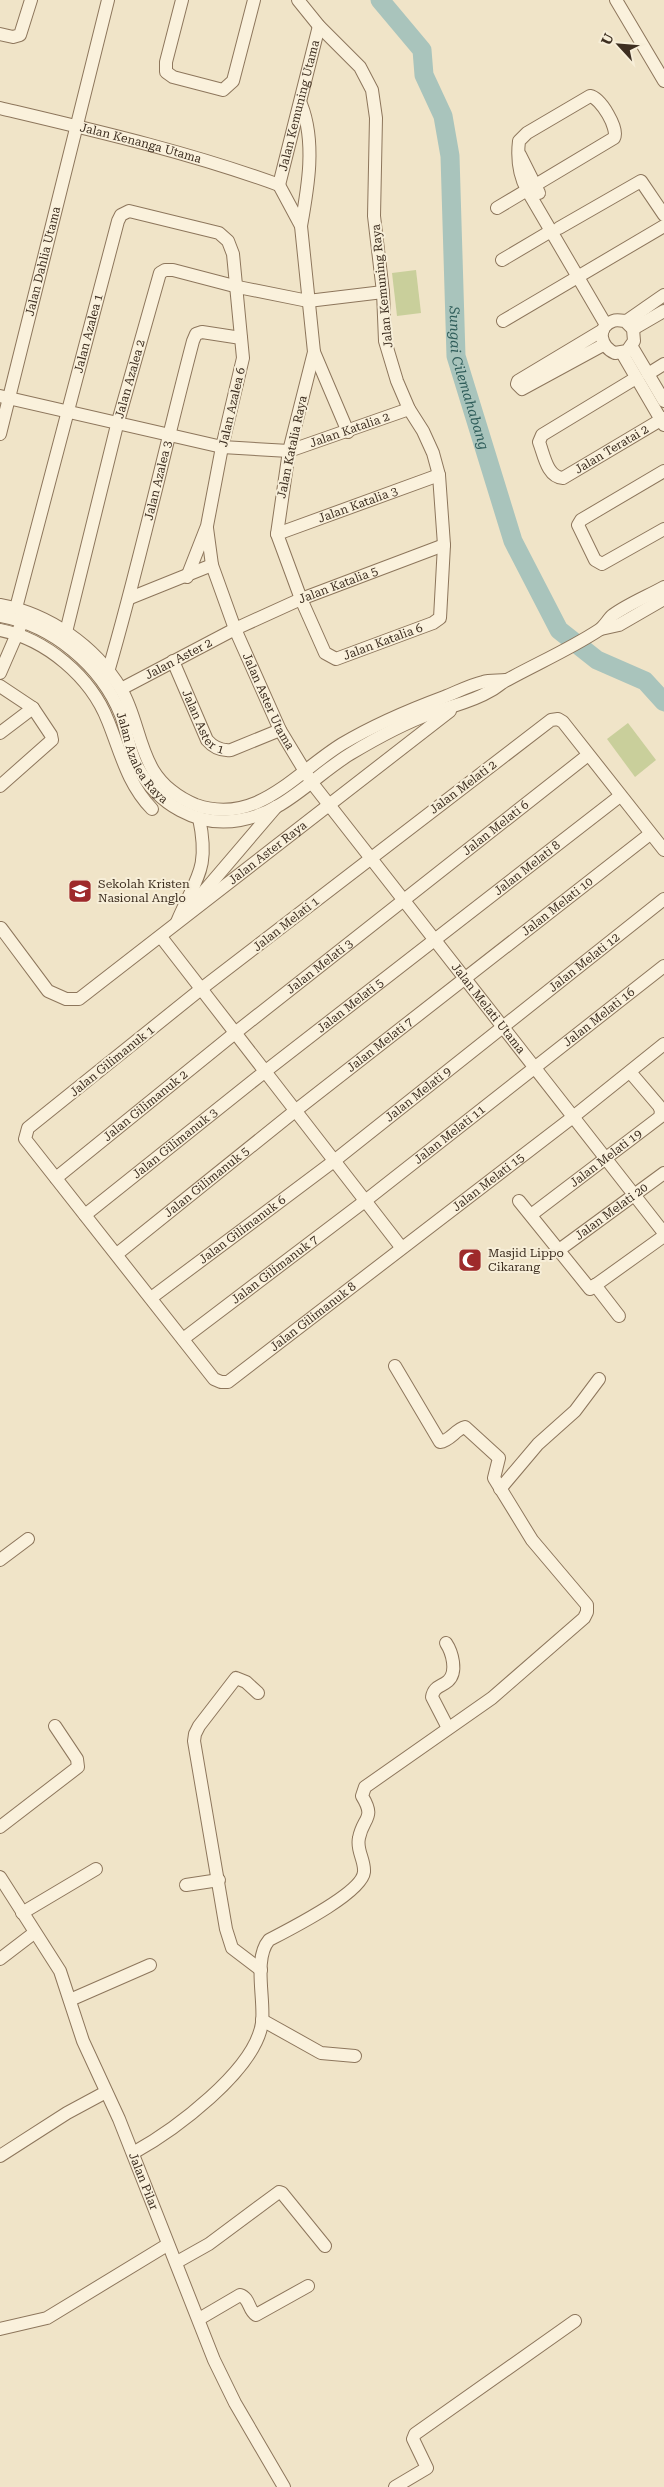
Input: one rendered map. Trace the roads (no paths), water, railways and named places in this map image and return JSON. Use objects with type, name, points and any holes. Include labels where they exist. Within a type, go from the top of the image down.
[{"type":"street","points":[[0,34],[12,37],[20,35],[31,0]]},
{"type":"street","name":"Jalan Dahlia Utama","points":[[0,434],[5,397],[78,126],[108,0]]},
{"type":"street","points":[[182,0],[166,62],[166,72],[173,77],[223,90],[233,81],[254,0]]},
{"type":"street","name":"Jalan Kemuning Raya","points":[[298,0],[319,26],[360,67],[372,90],[376,118],[374,216],[383,292],[385,341],[409,409],[424,431],[439,475],[444,545],[440,618]]},
{"type":"street","points":[[616,0],[664,82]]},
{"type":"street","name":"Jalan Kemuning Utama","points":[[279,185],[301,104],[319,26]]},
{"type":"street","points":[[497,208],[531,188],[614,138],[615,129],[598,99],[590,96],[522,137],[519,141],[519,153],[522,180],[531,188],[582,275],[616,325],[634,341],[627,350],[615,354],[603,345]]},
{"type":"street","name":"Jalan Katalia Raya","points":[[301,104],[307,118],[309,134],[306,201],[301,226],[314,352],[348,432]]},
{"type":"street","name":"Jalan Kenanga Utama","points":[[0,108],[78,126],[245,173],[279,185]]},
{"type":"street","points":[[502,260],[641,181],[645,184],[664,215]]},
{"type":"street","name":"Jalan Katalia Raya","points":[[279,185],[301,226]]},
{"type":"street","name":"Jalan Azalea 1","points":[[16,608],[66,412],[121,215],[129,211],[225,236],[233,254],[238,287]]},
{"type":"street","points":[[503,321],[664,226]]},
{"type":"street","name":"Jalan Azalea 2","points":[[66,632],[117,425],[160,273],[173,270],[238,287],[308,300],[383,292]]},
{"type":"street","name":"Jalan Azalea 6","points":[[187,577],[207,526],[222,448],[242,366],[238,287]]},
{"type":"street","points":[[664,296],[518,381],[517,384],[522,389],[603,345],[616,325],[664,311]]},
{"type":"street","name":"Jalan Azalea 3","points":[[108,672],[130,598],[168,436],[193,341],[196,334],[202,332],[241,338]]},
{"type":"street","points":[[627,350],[642,376],[663,421]]},
{"type":"street","name":"Jalan Katalia Raya","points":[[301,600],[278,534],[289,451],[314,352]]},
{"type":"street","points":[[642,376],[664,364]]},
{"type":"street","points":[[642,376],[664,401]]},
{"type":"street","name":"Jalan Teratai 2","points":[[642,376],[542,435],[539,442],[551,473],[563,478],[663,421]]},
{"type":"street","points":[[5,397],[117,425],[222,448],[289,451]]},
{"type":"street","name":"Jalan Katalia 2","points":[[289,451],[348,432],[409,409]]},
{"type":"street","points":[[664,471],[581,520],[578,525],[595,560],[602,564],[664,529]]},
{"type":"street","name":"Jalan Katalia 3","points":[[278,534],[439,475]]},
{"type":"street","name":"Jalan Azalea 6","points":[[207,526],[212,566],[235,629]]},
{"type":"street","name":"Jalan Katalia 5","points":[[235,629],[301,600],[444,545]]},
{"type":"street","points":[[130,598],[212,566]]},
{"type":"street","points":[[306,771],[341,745],[387,720],[484,681],[506,680],[550,658],[601,628],[619,626],[658,599],[664,587]]},
{"type":"street","name":"Jalan Katalia 6","points":[[301,600],[326,653],[336,659],[433,623],[440,618]]},
{"type":"street","name":"Jalan Azalea Raya","points":[[0,605],[16,608],[43,618],[66,632],[98,660],[108,672],[110,695],[120,714],[134,759],[157,794],[181,811],[199,818],[218,822],[239,821],[276,807],[312,783]]},
{"type":"street","name":"Jalan Azalea Raya","points":[[0,616],[23,622],[45,632],[72,649],[90,668],[110,695],[159,781],[189,802],[222,810],[244,808],[270,797],[306,771]]},
{"type":"street","points":[[0,673],[23,622]]},
{"type":"street","name":"Jalan Aster 2","points":[[110,695],[235,629]]},
{"type":"street","name":"Jalan Aster Utama","points":[[235,629],[280,730],[312,783]]},
{"type":"street","points":[[0,630],[17,635],[60,658],[77,674],[110,695],[126,774],[149,807],[157,794]]},
{"type":"street","name":"Jalan Aster 1","points":[[174,661],[207,740],[212,745],[224,751],[231,750],[280,730]]},
{"type":"street","name":"Jalan Aster Raya","points":[[312,783],[349,755],[431,713],[490,692],[506,680]]},
{"type":"street","points":[[0,686],[33,708],[51,735],[52,740],[50,745],[0,786]]},
{"type":"street","name":"Jalan Aster Raya","points":[[1,928],[48,991],[66,999],[79,999],[330,806],[455,706]]},
{"type":"street","points":[[0,733],[33,708]]},
{"type":"street","name":"Jalan Melati 2","points":[[371,858],[551,720],[558,719],[563,722],[588,755]]},
{"type":"street","points":[[588,755],[664,850]]},
{"type":"street","name":"Jalan Melati 6","points":[[403,900],[588,755]]},
{"type":"street","name":"Jalan Melati Utama","points":[[312,783],[664,1235]]},
{"type":"street","name":"Jalan Melati 8","points":[[434,939],[620,796]]},
{"type":"street","points":[[177,922],[276,807]]},
{"type":"street","points":[[177,922],[201,871],[204,846],[199,818]]},
{"type":"street","name":"Jalan Melati 10","points":[[464,978],[650,834]]},
{"type":"street","name":"Jalan Melati 1","points":[[201,989],[371,858]]},
{"type":"street","name":"Jalan Melati 12","points":[[502,1027],[664,899]]},
{"type":"street","name":"Jalan Melati 3","points":[[235,1033],[403,900]]},
{"type":"street","points":[[161,937],[401,1247]]},
{"type":"street","name":"Jalan Melati 5","points":[[265,1071],[434,939]]},
{"type":"street","name":"Jalan Melati 16","points":[[535,1068],[664,966]]},
{"type":"street","name":"Jalan Melati 7","points":[[295,1111],[464,978]]},
{"type":"street","name":"Jalan Gilimanuk 1","points":[[56,1178],[25,1139],[28,1128],[201,989]]},
{"type":"street","name":"Jalan Melati 9","points":[[334,1161],[502,1027]]},
{"type":"street","name":"Jalan Gilimanuk 2","points":[[56,1178],[235,1033]]},
{"type":"street","name":"Jalan Melati 15","points":[[401,1247],[573,1117],[664,1044]]},
{"type":"street","name":"Jalan Melati 11","points":[[365,1201],[535,1068]]},
{"type":"street","name":"Jalan Gilimanuk 3","points":[[85,1215],[265,1071]]},
{"type":"street","name":"Jalan Melati 19","points":[[531,1215],[660,1117],[661,1111],[659,1106],[630,1072]]},
{"type":"street","name":"Jalan Gilimanuk 5","points":[[117,1254],[295,1111]]},
{"type":"street","name":"Jalan Gilimanuk 6","points":[[151,1298],[334,1161]]},
{"type":"street","name":"Jalan Melati 20","points":[[559,1250],[664,1173]]},
{"type":"street","points":[[56,1178],[183,1339]]},
{"type":"street","name":"Jalan Gilimanuk 7","points":[[183,1339],[365,1201]]},
{"type":"street","points":[[520,1201],[559,1250],[619,1316]]},
{"type":"street","points":[[592,1287],[664,1235]]},
{"type":"street","name":"Jalan Gilimanuk 8","points":[[183,1339],[214,1379],[228,1382],[401,1247]]},
{"type":"street","points":[[133,2153],[157,2139],[209,2100],[255,2044],[262,2020],[262,1952],[269,1940],[330,1906],[356,1886],[364,1871],[358,1850],[359,1838],[370,1817],[362,1796],[365,1787],[492,1698],[584,1618],[587,1612],[587,1605],[532,1540],[500,1489],[493,1476],[499,1463],[499,1458],[466,1428],[440,1442],[395,1366]]},
{"type":"street","points":[[500,1489],[538,1444],[575,1411],[599,1379]]},
{"type":"street","points":[[0,1560],[28,1539]]},
{"type":"street","points":[[446,1643],[453,1659],[451,1676],[449,1680],[433,1690],[432,1697],[448,1728]]},
{"type":"street","points":[[258,1693],[246,1682],[236,1678],[195,1734],[194,1741],[226,1929],[232,1948],[261,1970]]},
{"type":"street","points":[[0,1827],[78,1767],[77,1759],[55,1726]]},
{"type":"street","points":[[22,1913],[96,1869]]},
{"type":"street","name":"Jalan Pilar","points":[[0,1877],[60,1971],[83,2041],[133,2153],[167,2245],[177,2262],[214,2360],[234,2403],[284,2487]]},
{"type":"street","points":[[186,1885],[219,1880]]},
{"type":"street","points":[[0,1959],[34,1933]]},
{"type":"street","points":[[70,2000],[150,1965]]},
{"type":"street","points":[[262,2020],[321,2053],[355,2056]]},
{"type":"street","points":[[0,2156],[67,2113],[106,2092]]},
{"type":"street","points":[[177,2262],[209,2244],[279,2192],[282,2193],[324,2246]]},
{"type":"street","points":[[0,2330],[47,2318],[167,2245]]},
{"type":"street","points":[[199,2319],[240,2295],[247,2299],[252,2312],[256,2315],[308,2286]]},
{"type":"street","points":[[395,2487],[427,2468],[413,2439],[415,2434],[575,2321]]},
{"type":"waterway","name":"Sungai Cilemahabang","points":[[380,0],[422,50],[424,75],[443,116],[450,156],[456,356],[513,541],[559,630],[597,660],[645,681],[664,702]]},
{"type":"place","name":"Sekolah Kristen Nasional Anglo","points":[[80,891]]},
{"type":"place","name":"Masjid Lippo Cikarang","points":[[470,1260]]}]
